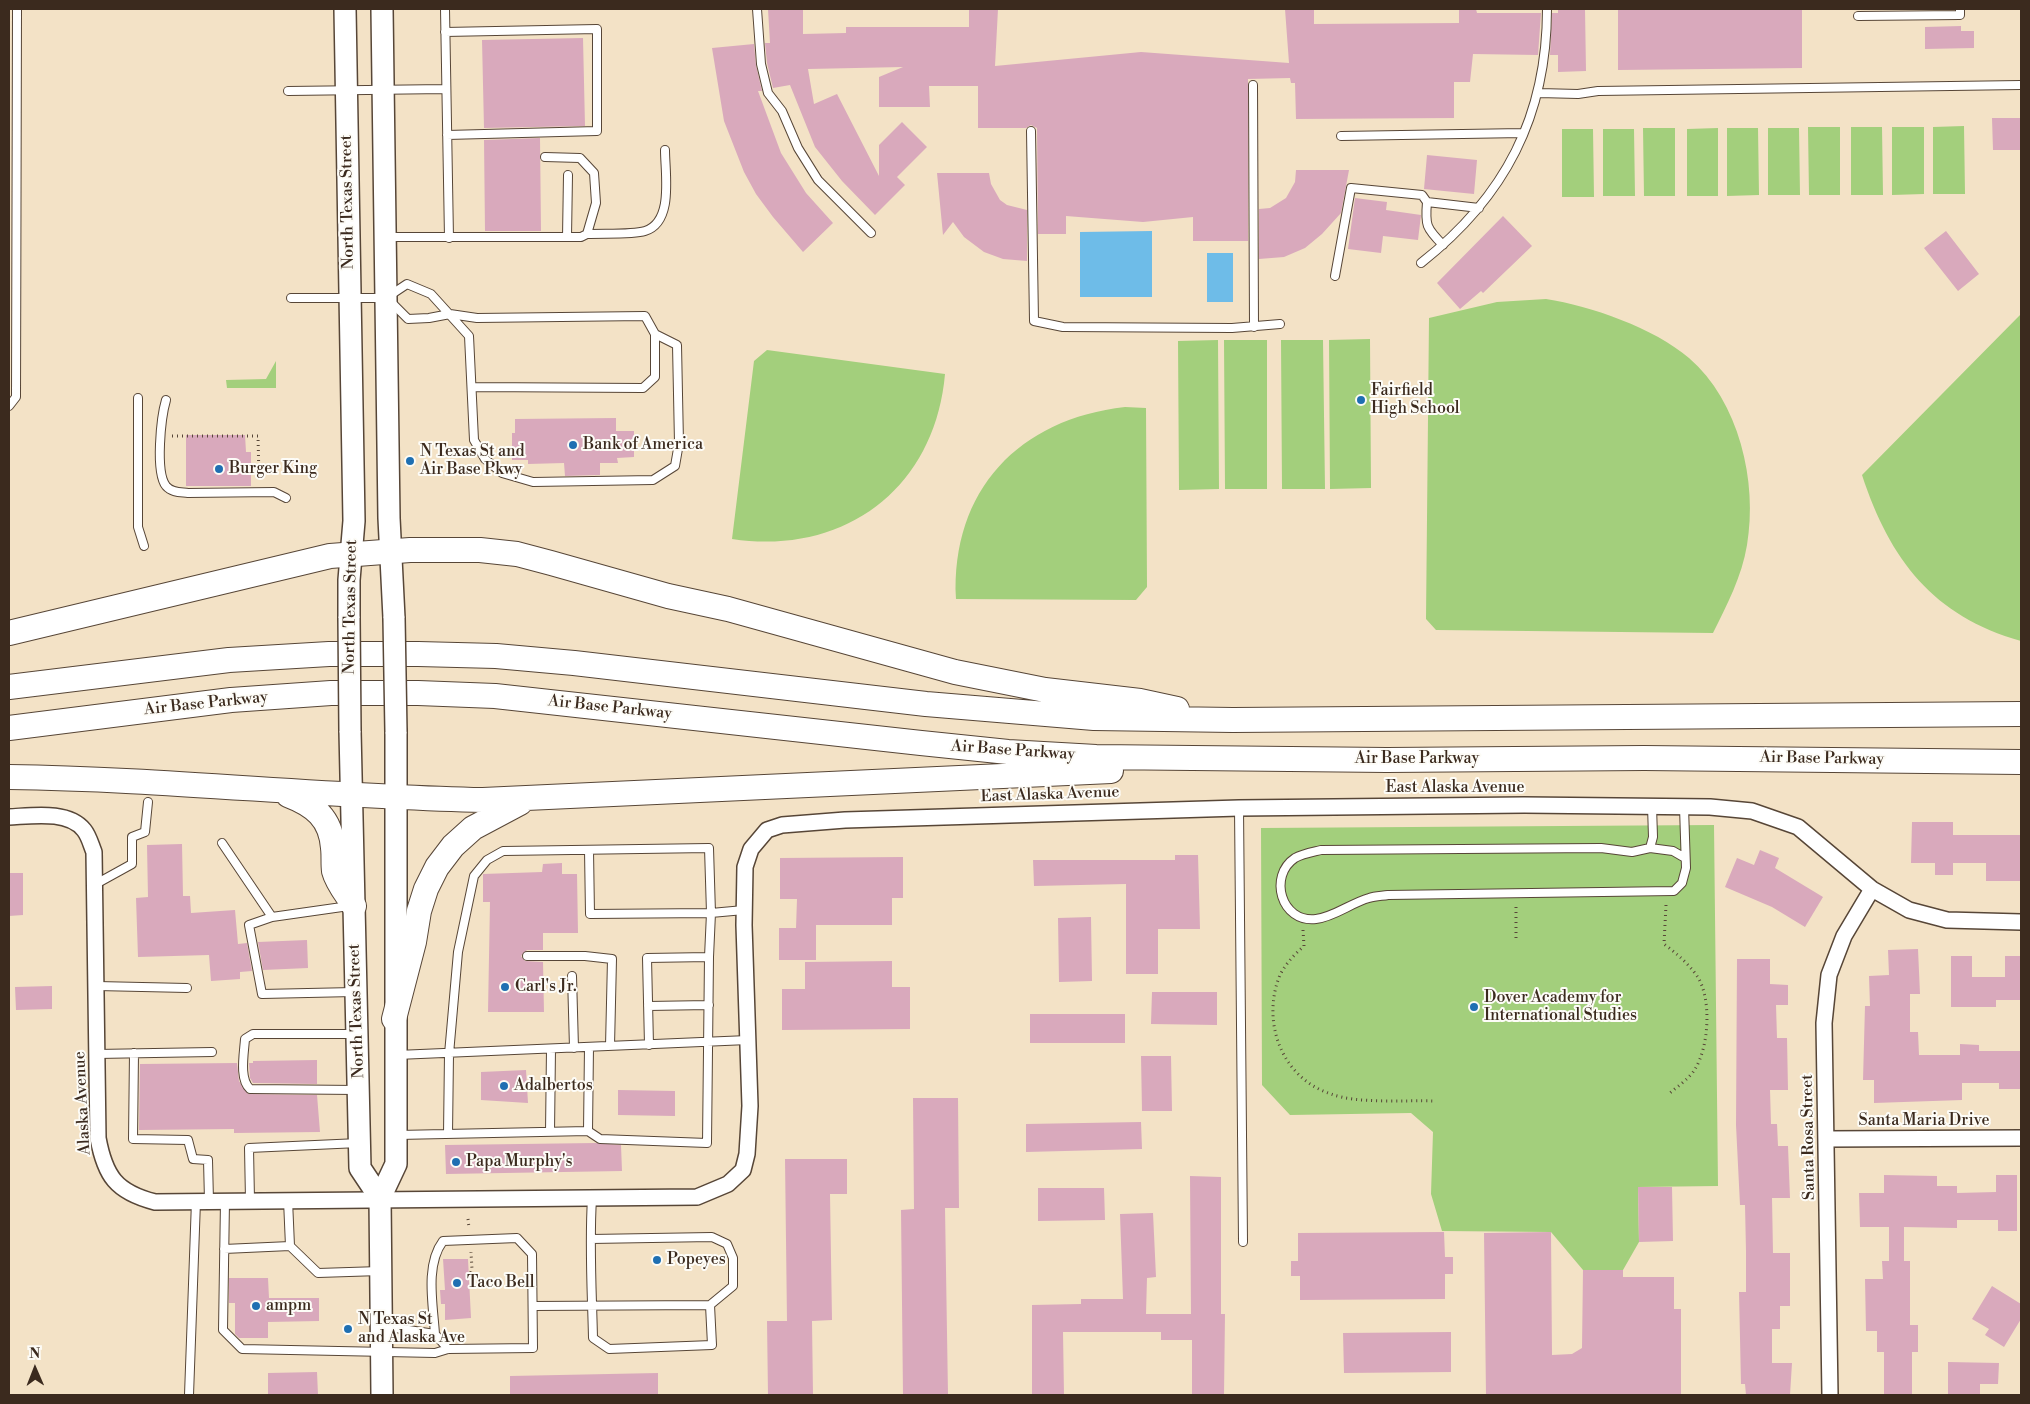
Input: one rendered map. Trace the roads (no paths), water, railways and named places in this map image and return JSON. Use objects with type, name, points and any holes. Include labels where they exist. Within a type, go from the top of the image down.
[{"type":"main road","name":"North Texas Street","points":[[344,9],[354,521],[349,618],[350,731],[360,1168],[380,1198]]},
{"type":"main road","points":[[382,9],[386,298],[396,732],[394,1019],[396,1164],[380,1198],[382,1395]]},
{"type":"main road","points":[[9,633],[330,556],[391,551],[480,550],[516,554],[964,674],[1044,690],[1140,701],[1233,720]]},
{"type":"main road","points":[[9,687],[229,660],[329,654],[428,654],[496,656],[574,663],[1010,712],[1094,718],[1233,720],[2021,714]]},
{"type":"main road","name":"Air Base Parkway","points":[[9,728],[231,700],[331,693],[418,693],[495,696],[570,703],[1008,752],[1096,756],[1232,759],[1644,758],[2021,762]]},
{"type":"main road","points":[[9,777],[89,778],[396,797],[528,799],[1134,770],[1232,759]]},
{"type":"main road","points":[[273,790],[312,806],[323,816],[329,828],[333,845],[334,873],[354,906]]},
{"type":"main road","points":[[394,1019],[414,942],[419,911],[426,889],[437,867],[453,846],[473,828],[528,799]]},
{"type":"street","name":"East Alaska Avenue","points":[[380,1198],[697,1198],[728,1184],[743,1170],[747,1154],[750,1106],[744,910],[745,867],[751,849],[767,830],[782,825],[864,819],[1239,808],[1652,806],[1752,811],[1798,827],[1872,889],[1909,910],[1947,920],[2021,922]]},
{"type":"street","name":"Alaska Avenue","points":[[9,816],[48,816],[72,820],[85,831],[94,852],[98,1138],[102,1159],[110,1177],[121,1188],[136,1197],[154,1202],[380,1198]]},
{"type":"street","name":"Santa Rosa Street","points":[[1830,1395],[1824,1024],[1829,975],[1844,936],[1872,889]]},
{"type":"street","name":"Santa Maria Drive","points":[[1826,1138],[2021,1138]]},
{"type":"lane","points":[[9,406],[16,397],[17,9]]},
{"type":"lane","points":[[445,9],[449,238]]},
{"type":"lane","points":[[757,9],[761,64],[768,93],[782,111],[798,148],[818,180],[871,233]]},
{"type":"lane","points":[[1421,263],[1443,245],[1479,208],[1507,170],[1539,93],[1546,48],[1547,9]]},
{"type":"lane","points":[[1858,16],[1960,16],[1960,9]]},
{"type":"lane","points":[[445,32],[597,29],[597,131],[447,135]]},
{"type":"lane","points":[[1253,85],[1254,326]]},
{"type":"lane","points":[[1539,93],[1578,94],[1598,91],[2021,85]]},
{"type":"lane","points":[[288,91],[446,89]]},
{"type":"lane","points":[[1031,132],[1034,321],[1063,327],[1254,326],[1280,324]]},
{"type":"lane","points":[[1341,136],[1523,133]]},
{"type":"lane","points":[[386,237],[581,237],[587,234],[645,231],[658,223],[663,213],[665,198],[665,150]]},
{"type":"lane","points":[[545,158],[580,158],[594,173],[596,202],[587,234]]},
{"type":"lane","points":[[567,237],[568,175]]},
{"type":"lane","points":[[1335,276],[1351,188],[1422,195],[1427,202],[1425,223],[1430,232],[1443,245]]},
{"type":"lane","points":[[1427,202],[1479,208]]},
{"type":"lane","points":[[291,298],[386,298],[408,284],[431,294],[469,336],[472,387],[471,417],[474,440],[485,459],[502,473],[533,482],[653,480],[675,466],[679,443],[677,345],[655,334]]},
{"type":"lane","points":[[386,298],[408,319],[450,314],[477,318],[645,316],[655,334],[655,377],[643,388],[472,387]]},
{"type":"lane","points":[[138,398],[138,527],[144,546]]},
{"type":"lane","points":[[166,400],[161,416],[162,474],[166,486],[175,492],[274,492],[286,498]]},
{"type":"lane","points":[[94,885],[132,864],[132,838],[145,832],[148,802]]},
{"type":"lane","points":[[1650,848],[1653,837],[1652,806]]},
{"type":"lane","points":[[1684,807],[1686,868],[1682,883],[1674,891],[1388,895],[1369,898],[1315,919],[1299,916],[1287,907],[1280,892],[1281,874],[1295,858],[1320,850],[1601,848],[1632,852],[1650,848],[1674,851],[1685,858]]},
{"type":"lane","points":[[1239,808],[1243,1242]]},
{"type":"lane","points":[[222,843],[272,917]]},
{"type":"lane","points":[[396,1135],[448,1134],[550,1132],[588,1131],[600,1139],[706,1143],[711,913],[709,848],[503,851],[487,860],[474,876],[458,952],[449,1054],[448,1134]]},
{"type":"lane","points":[[589,850],[590,914],[711,913],[744,910]]},
{"type":"lane","points":[[354,906],[272,917],[249,925],[262,994],[356,992]]},
{"type":"lane","points":[[527,956],[612,958],[610,1046]]},
{"type":"lane","points":[[649,1045],[647,958],[709,957]]},
{"type":"lane","points":[[572,976],[574,1048]]},
{"type":"lane","points":[[97,986],[187,988]]},
{"type":"lane","points":[[648,1006],[709,1005]]},
{"type":"lane","points":[[358,1034],[253,1034],[245,1039],[244,1082],[250,1089],[359,1090]]},
{"type":"lane","points":[[395,1056],[748,1040]]},
{"type":"lane","points":[[588,1131],[590,1047]]},
{"type":"lane","points":[[550,1132],[551,1049]]},
{"type":"lane","points":[[97,1054],[212,1052]]},
{"type":"lane","points":[[134,1053],[133,1139],[188,1140],[193,1159],[208,1160],[202,1201],[189,1395]]},
{"type":"lane","points":[[250,1200],[249,1148],[360,1143]]},
{"type":"lane","points":[[592,1199],[593,1338],[609,1349],[712,1346],[710,1305]]},
{"type":"lane","points":[[288,1200],[290,1246],[318,1273],[380,1271]]},
{"type":"lane","points":[[225,1201],[223,1330],[242,1349],[435,1353],[448,1348],[533,1348],[532,1254],[517,1238],[443,1240],[436,1250],[432,1272],[435,1334]]},
{"type":"lane","points":[[533,1306],[710,1305],[733,1286],[733,1258],[727,1244],[712,1237],[591,1239]]},
{"type":"lane","points":[[224,1249],[290,1246]]},
{"type":"lane","points":[[381,1326],[435,1334],[448,1348]]},
{"type":"water","points":[[1152,231],[1152,297],[1080,297],[1080,232]]},
{"type":"water","points":[[1207,253],[1233,253],[1233,302],[1207,302]]},
{"type":"place","name":"Fairfield High School","points":[[1361,400]]},
{"type":"place","name":"Bank of America","points":[[573,445]]},
{"type":"place","name":"N Texas St and Air Base Pkwy","points":[[410,461]]},
{"type":"place","name":"Burger King","points":[[219,469]]},
{"type":"place","name":"Carl's Jr.","points":[[505,987]]},
{"type":"place","name":"Dover Academy for International Studies","points":[[1474,1007]]},
{"type":"place","name":"Adalbertos","points":[[504,1086]]},
{"type":"place","name":"Papa Murphy's","points":[[456,1162]]},
{"type":"place","name":"Popeyes","points":[[657,1260]]},
{"type":"place","name":"Taco Bell","points":[[457,1283]]},
{"type":"place","name":"ampm","points":[[256,1306]]},
{"type":"place","name":"N Texas St and Alaska Ave","points":[[348,1329]]}]
